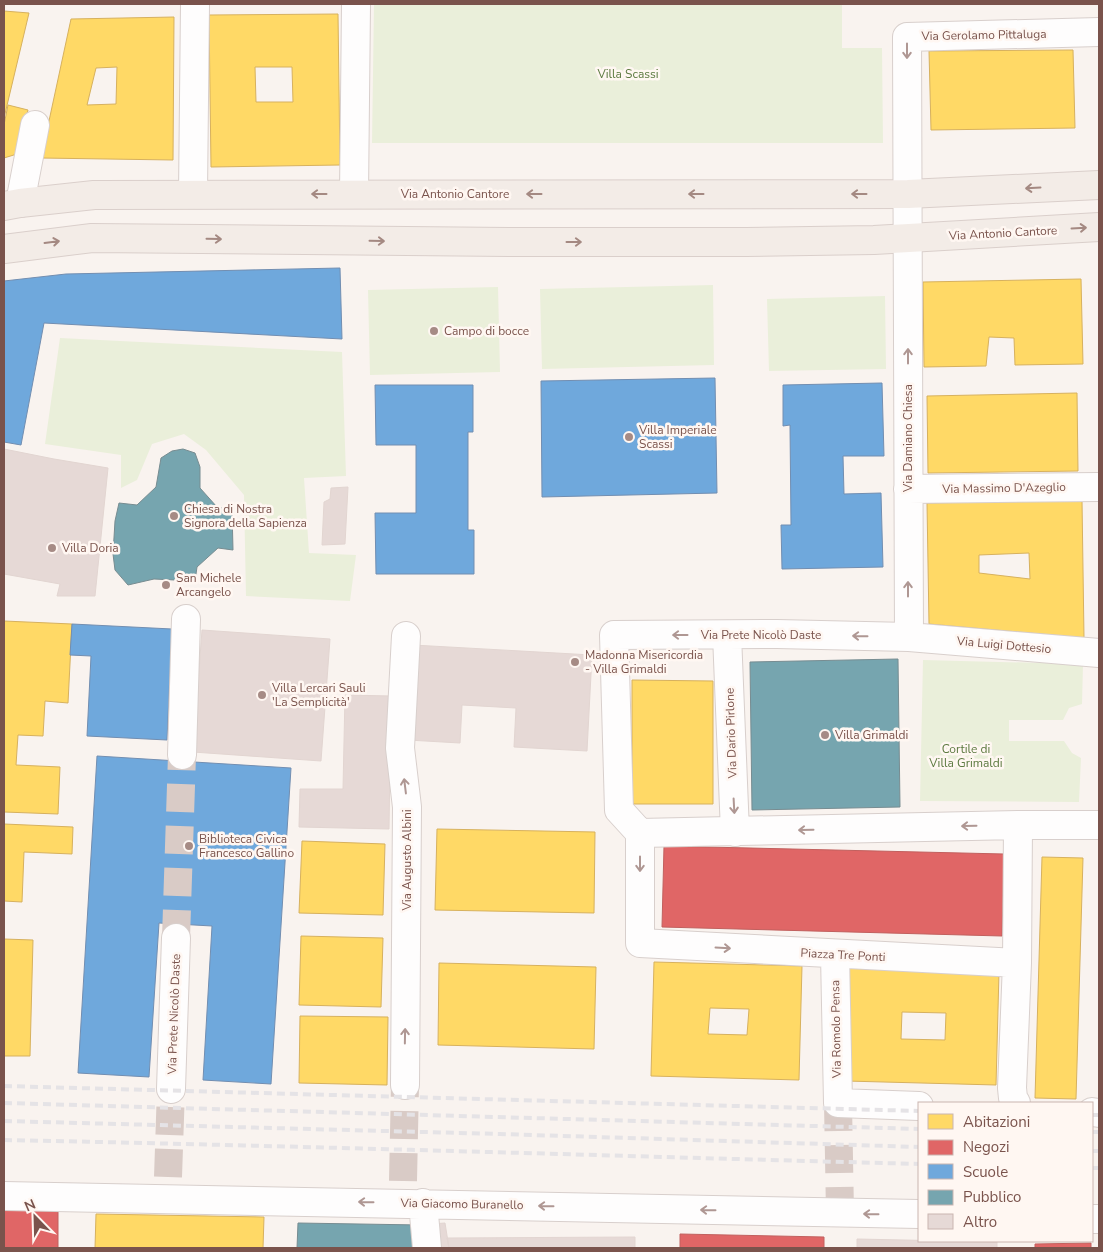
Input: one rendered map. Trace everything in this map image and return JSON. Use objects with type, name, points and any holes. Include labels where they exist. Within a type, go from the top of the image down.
[{"type":"main road","name":"Via Antonio Cantore","points":[[12,205],[94,195],[908,194],[1099,184]]},
{"type":"main road","name":"Via Antonio Cantore","points":[[4,249],[92,238],[499,242],[746,242],[908,238],[1099,227]]},
{"type":"street","points":[[193,194],[195,4]]},
{"type":"street","points":[[354,194],[356,4]]},
{"type":"street","name":"Via Gerolamo Pittaluga","points":[[908,194],[907,36],[1099,32]]},
{"type":"street","points":[[12,205],[36,125]]},
{"type":"street","points":[[908,194],[908,238]]},
{"type":"street","name":"Via Damiano Chiesa","points":[[908,238],[909,638]]},
{"type":"street","name":"Via Massimo D'Azeglio","points":[[908,489],[1099,487]]},
{"type":"street","points":[[182,755],[186,619]]},
{"type":"street","name":"Via Prete Nicolò Daste","points":[[640,833],[619,810],[614,635],[727,634],[909,638]]},
{"type":"street","name":"Via Dario Pirlone","points":[[727,634],[735,832]]},
{"type":"street","name":"Via Augusto Albini","points":[[405,1085],[408,807],[400,748],[406,636]]},
{"type":"street","name":"Via Luigi Dottesio","points":[[909,638],[1099,654]]},
{"type":"street","points":[[1099,644],[1099,654]]},
{"type":"street","points":[[1015,1102],[1012,1088],[1018,963],[1018,825]]},
{"type":"street","points":[[640,833],[1018,825],[1099,826]]},
{"type":"street","name":"Piazza Tre Ponti","points":[[640,833],[640,943],[835,955],[1018,963]]},
{"type":"street","name":"Via Prete Nicolò Daste","points":[[171,1090],[176,938]]},
{"type":"street","name":"Via Romolo Pensa","points":[[835,955],[838,1104],[918,1106]]},
{"type":"street","name":"Via Giacomo Buranello","points":[[4,1196],[168,1188],[918,1214]]},
{"type":"street","points":[[410,1196],[427,1248]]},
{"type":"green space","name":"Villa Scassi","points":[[374,4],[842,4],[842,48],[882,48],[883,143],[372,143]]},
{"type":"green space","points":[[713,285],[714,365],[542,369],[540,289]]},
{"type":"green space","name":"Campo di bocce","points":[[498,287],[500,372],[370,375],[368,290]]},
{"type":"green space","points":[[885,296],[886,369],[769,371],[767,299]]},
{"type":"green space","points":[[60,338],[342,352],[346,476],[304,478],[309,553],[356,555],[350,601],[246,596],[244,495],[206,450],[184,434],[152,444],[137,480],[121,488],[121,455],[45,444]]},
{"type":"green space","name":"Cortile di Villa Grimaldi","points":[[923,660],[1083,664],[1082,704],[1069,708],[1063,720],[1009,720],[1009,741],[1064,741],[1072,753],[1081,758],[1079,802],[920,801]]},
{"type":"building: Abitazioni","points":[[4,11],[29,13],[4,118]]},
{"type":"building: Abitazioni","points":[[338,14],[340,165],[211,167],[209,15]],"holes":[[[255,67],[292,67],[293,102],[256,102]]]},
{"type":"building: Abitazioni","points":[[174,17],[173,160],[41,158],[71,19]],"holes":[[[117,67],[116,104],[87,105],[96,68]]]},
{"type":"building: Abitazioni","points":[[1073,50],[1075,128],[931,130],[929,51]]},
{"type":"building: Abitazioni","points":[[8,105],[28,110],[17,154],[4,158],[4,125]]},
{"type":"building: Abitazioni","points":[[1081,279],[1083,364],[1015,365],[1014,338],[989,337],[986,366],[924,367],[923,282]]},
{"type":"building: Abitazioni","points":[[1077,393],[1078,471],[928,473],[927,396]]},
{"type":"building: Abitazioni","points":[[1082,500],[1084,638],[929,624],[927,503]],"holes":[[[1029,553],[1030,579],[979,573],[979,555]]]},
{"type":"building: Abitazioni","points":[[4,621],[72,624],[68,703],[45,701],[43,736],[18,735],[16,765],[60,767],[58,814],[4,812]]},
{"type":"building: Abitazioni","points":[[632,680],[713,681],[713,804],[632,804]]},
{"type":"building: Abitazioni","points":[[4,824],[73,827],[72,854],[24,852],[22,902],[4,901]]},
{"type":"building: Abitazioni","points":[[437,829],[595,832],[594,913],[435,910]]},
{"type":"building: Abitazioni","points":[[302,841],[385,844],[383,915],[299,913]]},
{"type":"building: Abitazioni","points":[[1042,857],[1083,858],[1076,1099],[1035,1098]]},
{"type":"building: Abitazioni","points":[[301,936],[383,938],[381,1007],[299,1005]]},
{"type":"building: Abitazioni","points":[[4,939],[33,940],[30,1056],[4,1056]]},
{"type":"building: Abitazioni","points":[[654,962],[802,966],[799,1080],[651,1076]],"holes":[[[710,1008],[749,1009],[747,1035],[708,1034]]]},
{"type":"building: Abitazioni","points":[[439,963],[596,967],[594,1049],[438,1045]]},
{"type":"building: Abitazioni","points":[[849,968],[999,972],[996,1085],[846,1081]],"holes":[[[902,1012],[946,1013],[945,1040],[901,1039]]]},
{"type":"building: Abitazioni","points":[[300,1016],[388,1017],[387,1085],[299,1083]]},
{"type":"building: Abitazioni","points":[[96,1214],[264,1217],[263,1248],[95,1248]]},
{"type":"building: Negozi","points":[[664,846],[1004,854],[1002,936],[662,927]]},
{"type":"building: Negozi","points":[[4,1210],[58,1210],[58,1248],[4,1248]]},
{"type":"building: Negozi","points":[[680,1234],[824,1237],[824,1248],[680,1248]]},
{"type":"building: Negozi","points":[[1091,1243],[1091,1248],[1035,1248],[1035,1244]]},
{"type":"building: Scuole","points":[[340,268],[342,339],[44,323],[21,445],[4,442],[4,281],[66,274]]},
{"type":"building: Scuole","name":"Villa Imperiale Scassi","points":[[715,378],[717,493],[542,497],[541,381]]},
{"type":"building: Scuole","points":[[882,383],[884,456],[843,456],[844,494],[881,493],[883,567],[782,569],[781,525],[791,525],[790,425],[783,426],[783,385]]},
{"type":"building: Scuole","points":[[375,385],[473,385],[473,432],[468,432],[468,530],[474,530],[474,574],[376,574],[375,513],[416,513],[416,445],[376,445]]},
{"type":"building: Scuole","points":[[72,624],[172,629],[167,740],[87,736],[91,656],[70,655]]},
{"type":"building: Scuole","name":"Biblioteca Civica Francesco Gallino","points":[[97,756],[291,768],[271,1084],[203,1080],[212,926],[159,923],[149,1077],[78,1073]]},
{"type":"building: Pubblico","name":"Chiesa di Nostra Signora della Sapienza","points":[[183,449],[195,453],[200,467],[200,488],[217,507],[232,510],[233,550],[218,548],[197,567],[195,581],[154,579],[128,585],[115,570],[113,554],[115,521],[119,503],[137,505],[156,487],[161,458],[172,451]]},
{"type":"building: Pubblico","name":"Villa Grimaldi","points":[[898,659],[900,807],[752,810],[750,662]]},
{"type":"building: Pubblico","points":[[298,1223],[420,1225],[421,1248],[297,1248]]},
{"type":"building: Altro","name":"Villa Doria","points":[[4,449],[108,468],[95,596],[57,596],[60,584],[4,574]]},
{"type":"building: Altro","points":[[348,487],[345,544],[322,545],[324,502],[330,499],[331,488]]},
{"type":"building: Altro","name":"Villa Lercari Sauli 'La Semplicità'","points":[[202,630],[330,639],[321,761],[193,752]]},
{"type":"building: Altro","points":[[413,645],[592,655],[587,751],[514,747],[516,708],[462,705],[460,743],[408,740]]},
{"type":"building: Altro","points":[[345,695],[391,696],[389,829],[299,827],[300,789],[343,789]]},
{"type":"building: Altro","points":[[445,1223],[449,1248],[434,1248],[431,1224]]},
{"type":"building: Altro","points":[[635,1237],[635,1248],[449,1248],[447,1238]]},
{"type":"building: Altro","points":[[857,1239],[918,1240],[918,1242],[997,1242],[997,1248],[857,1248]]},
{"type":"tunnel","points":[[176,938],[182,755]]},
{"type":"tunnel","points":[[403,1181],[405,1085]]},
{"type":"tunnel","points":[[168,1177],[171,1089]]},
{"type":"tunnel","points":[[838,1103],[840,1213]]},
{"type":"railway","points":[[4,1086],[918,1111]]},
{"type":"railway","points":[[4,1103],[918,1129]]},
{"type":"railway","points":[[1093,1115],[1099,1115]]},
{"type":"railway","points":[[4,1121],[918,1147]]},
{"type":"railway","points":[[1093,1132],[1099,1132]]},
{"type":"railway","points":[[4,1140],[918,1164]]},
{"type":"railway","points":[[1093,1151],[1099,1151]]},
{"type":"railway","points":[[1093,1168],[1099,1168]]},
{"type":"place","name":"Campo di bocce","points":[[434,331]]},
{"type":"place","name":"Villa Imperiale Scassi","points":[[629,437]]},
{"type":"place","name":"Chiesa di Nostra Signora della Sapienza","points":[[174,516]]},
{"type":"place","name":"Villa Doria","points":[[52,548]]},
{"type":"place","name":"San Michele Arcangelo","points":[[166,585]]},
{"type":"place","name":"Madonna Misericordia - Villa Grimaldi","points":[[575,662]]},
{"type":"place","name":"Villa Lercari Sauli 'La Semplicità'","points":[[262,695]]},
{"type":"place","name":"Villa Grimaldi","points":[[825,735]]},
{"type":"place","name":"Biblioteca Civica Francesco Gallino","points":[[189,846]]}]
